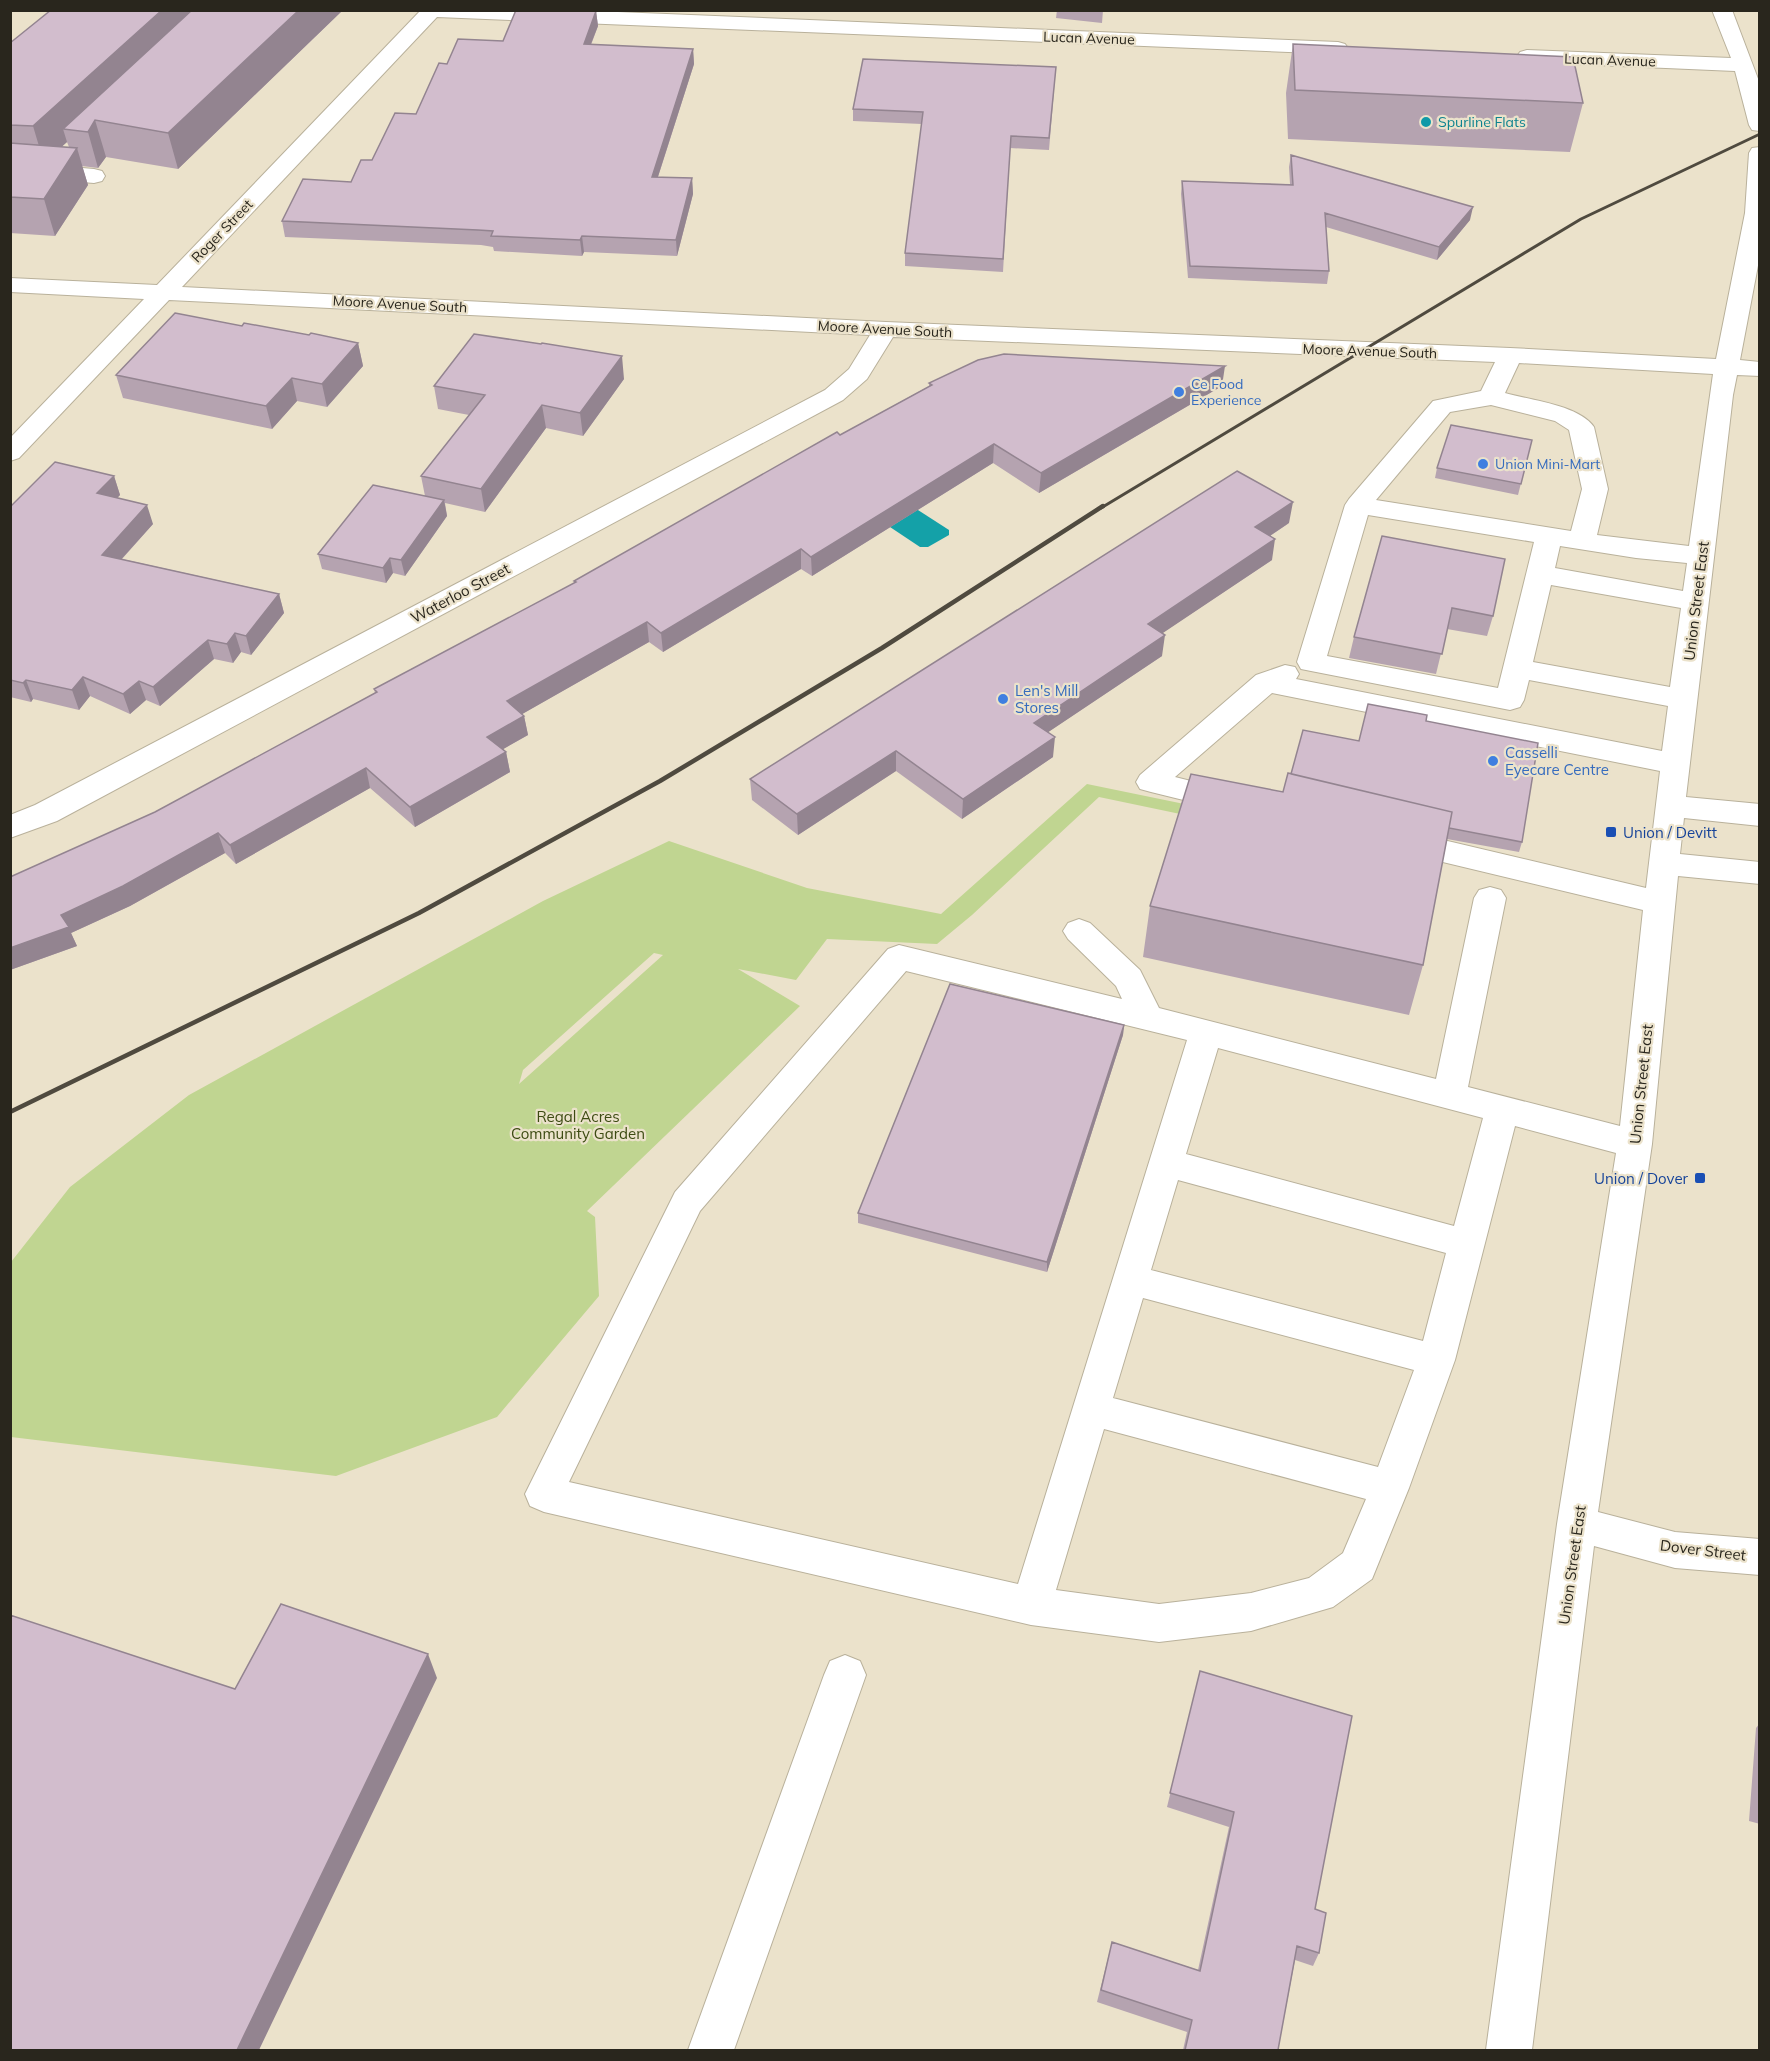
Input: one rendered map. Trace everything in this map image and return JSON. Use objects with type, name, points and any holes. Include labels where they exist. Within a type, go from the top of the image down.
[{"type":"street","points":[[1722,10],[1744,65],[1760,125]]},
{"type":"street","name":"Lucan Avenue","points":[[433,11],[1359,49]]},
{"type":"street","name":"Roger Street","points":[[10,453],[433,11]]},
{"type":"street","name":"Lucan Avenue","points":[[1501,55],[1744,65]]},
{"type":"street","points":[[52,171],[70,152]]},
{"type":"street","name":"Union Street East","points":[[1509,2050],[1576,1524],[1635,1144],[1670,806],[1725,368],[1756,213],[1760,153]]},
{"type":"street","points":[[10,169],[94,176]]},
{"type":"street","name":"Moore Avenue South","points":[[10,285],[886,329],[1409,353],[1510,355],[1760,369]]},
{"type":"street","name":"Waterloo Street","points":[[10,827],[46,813],[834,395],[858,374],[886,329]]},
{"type":"street","points":[[1491,397],[1510,355]]},
{"type":"street","points":[[1311,662],[1358,505],[1442,406],[1491,397],[1564,416],[1581,427],[1594,489],[1582,540]]},
{"type":"street","points":[[1358,505],[1549,534],[1636,550],[1701,556]]},
{"type":"street","points":[[1256,807],[1151,782],[1266,682],[1311,662],[1510,700],[1549,534]]},
{"type":"street","points":[[1538,574],[1695,602]]},
{"type":"street","points":[[1517,669],[1684,699]]},
{"type":"street","points":[[1266,682],[1676,764]]},
{"type":"street","points":[[1670,806],[1760,814]]},
{"type":"street","points":[[1372,834],[1661,903]]},
{"type":"street","points":[[1665,864],[1760,873]]},
{"type":"street","points":[[1450,1095],[1490,898]]},
{"type":"street","points":[[1079,932],[1129,979],[1147,1018]]},
{"type":"street","points":[[1502,1109],[1436,1360],[1390,1488],[1358,1566],[1320,1594],[1251,1611],[1159,1623],[1031,1606],[544,1494],[687,1202],[899,957],[1206,1032],[1450,1095],[1635,1144]]},
{"type":"street","points":[[1031,1606],[1206,1032]]},
{"type":"street","points":[[1166,1163],[1467,1244]]},
{"type":"street","points":[[1131,1280],[1436,1360]]},
{"type":"street","points":[[1091,1409],[1390,1488]]},
{"type":"street","name":"Dover Street","points":[[1576,1524],[1675,1550],[1760,1557]]},
{"type":"street","points":[[711,2050],[845,1675]]},
{"type":"green space","name":"Regal Acres Community Garden","points":[[1087,784],[1194,806],[1185,815],[1099,797],[972,915],[937,944],[827,939],[796,980],[738,969],[800,1006],[587,1211],[595,1217],[599,1296],[497,1417],[336,1476],[11,1437],[11,1262],[70,1187],[189,1095],[543,901],[669,841],[807,888],[941,914]],"holes":[[[654,953],[663,955],[519,1084],[523,1070]]]},
{"type":"water","points":[[904,501],[949,530],[949,535],[928,547],[920,547],[875,517]]},
{"type":"building","points":[[51,10],[162,10],[33,126],[10,125],[10,43]]},
{"type":"building","points":[[192,10],[299,10],[168,133],[95,120],[88,132],[63,129]]},
{"type":"building","points":[[516,10],[596,11],[584,44],[693,49],[652,177],[692,178],[676,240],[582,236],[580,240],[491,236],[493,231],[282,221],[303,179],[351,182],[361,160],[372,160],[395,113],[416,114],[439,63],[447,64],[458,39],[503,41]]},
{"type":"building","points":[[1293,44],[1573,57],[1583,103],[1295,90]]},
{"type":"building","points":[[863,59],[1056,67],[1049,138],[1011,136],[1003,259],[905,253],[923,112],[853,109]]},
{"type":"building","points":[[10,143],[77,148],[44,199],[10,197]]},
{"type":"building","points":[[1291,155],[1473,207],[1439,247],[1325,213],[1329,271],[1190,266],[1182,181],[1293,185]]},
{"type":"building","points":[[175,313],[242,326],[244,323],[309,335],[311,333],[358,343],[322,384],[292,378],[266,406],[116,375]]},
{"type":"building","points":[[474,334],[622,356],[580,413],[542,405],[481,489],[421,476],[485,395],[434,386]]},
{"type":"building","points":[[1004,354],[1225,366],[1041,473],[994,444],[811,557],[801,549],[661,633],[647,622],[507,701],[524,716],[487,737],[506,752],[410,807],[366,768],[230,845],[218,833],[123,886],[61,915],[69,927],[10,948],[10,877],[155,812],[377,692],[374,689],[576,582],[574,581],[837,432],[840,435],[932,385],[929,383],[978,360]]},
{"type":"building","name":"Union Mini-Mart","points":[[1451,425],[1532,440],[1521,484],[1437,468]]},
{"type":"building","points":[[55,462],[114,476],[97,493],[147,505],[102,555],[279,594],[246,636],[235,633],[227,644],[208,640],[153,687],[139,681],[123,694],[83,677],[72,690],[26,680],[23,683],[10,680],[10,507]]},
{"type":"building","name":"Len's Mill Stores","points":[[1237,471],[1293,502],[1255,527],[1275,539],[1148,624],[1165,635],[1034,723],[1055,737],[963,799],[896,751],[797,814],[750,779]]},
{"type":"building","points":[[373,485],[444,500],[401,560],[390,558],[383,568],[318,554]]},
{"type":"building","points":[[1382,536],[1505,559],[1493,616],[1452,608],[1442,654],[1354,637]]},
{"type":"building","points":[[1368,704],[1427,715],[1426,721],[1538,743],[1522,842],[1449,828],[1452,812],[1291,774],[1303,730],[1359,741]]},
{"type":"building","points":[[1288,773],[1452,812],[1423,965],[1150,906],[1191,774],[1283,792]]},
{"type":"building","points":[[950,984],[1124,1025],[1047,1262],[858,1213]]},
{"type":"building","points":[[281,1604],[428,1654],[237,2050],[10,2050],[10,1615],[235,1689]]},
{"type":"building","points":[[1200,1671],[1352,1716],[1315,1909],[1326,1913],[1319,1953],[1297,1946],[1278,2050],[1185,2050],[1192,2020],[1101,1990],[1112,1942],[1200,1971],[1234,1812],[1170,1793]]},
{"type":"railway","points":[[1101,508],[1581,219],[1760,134]]},
{"type":"railway","points":[[10,1112],[419,913],[660,781],[882,648],[1103,506]]},
{"type":"place","name":"Spurline Flats","points":[[1426,122]]},
{"type":"place","name":"Ce Food Experience","points":[[1179,392]]},
{"type":"place","name":"Union Mini-Mart","points":[[1483,464]]},
{"type":"place","name":"Len's Mill Stores","points":[[1003,699]]},
{"type":"place","name":"Casselli Eyecare Centre","points":[[1493,761]]},
{"type":"place","name":"Union / Devitt","points":[[1611,832]]},
{"type":"place","name":"Union / Dover","points":[[1700,1178]]}]
